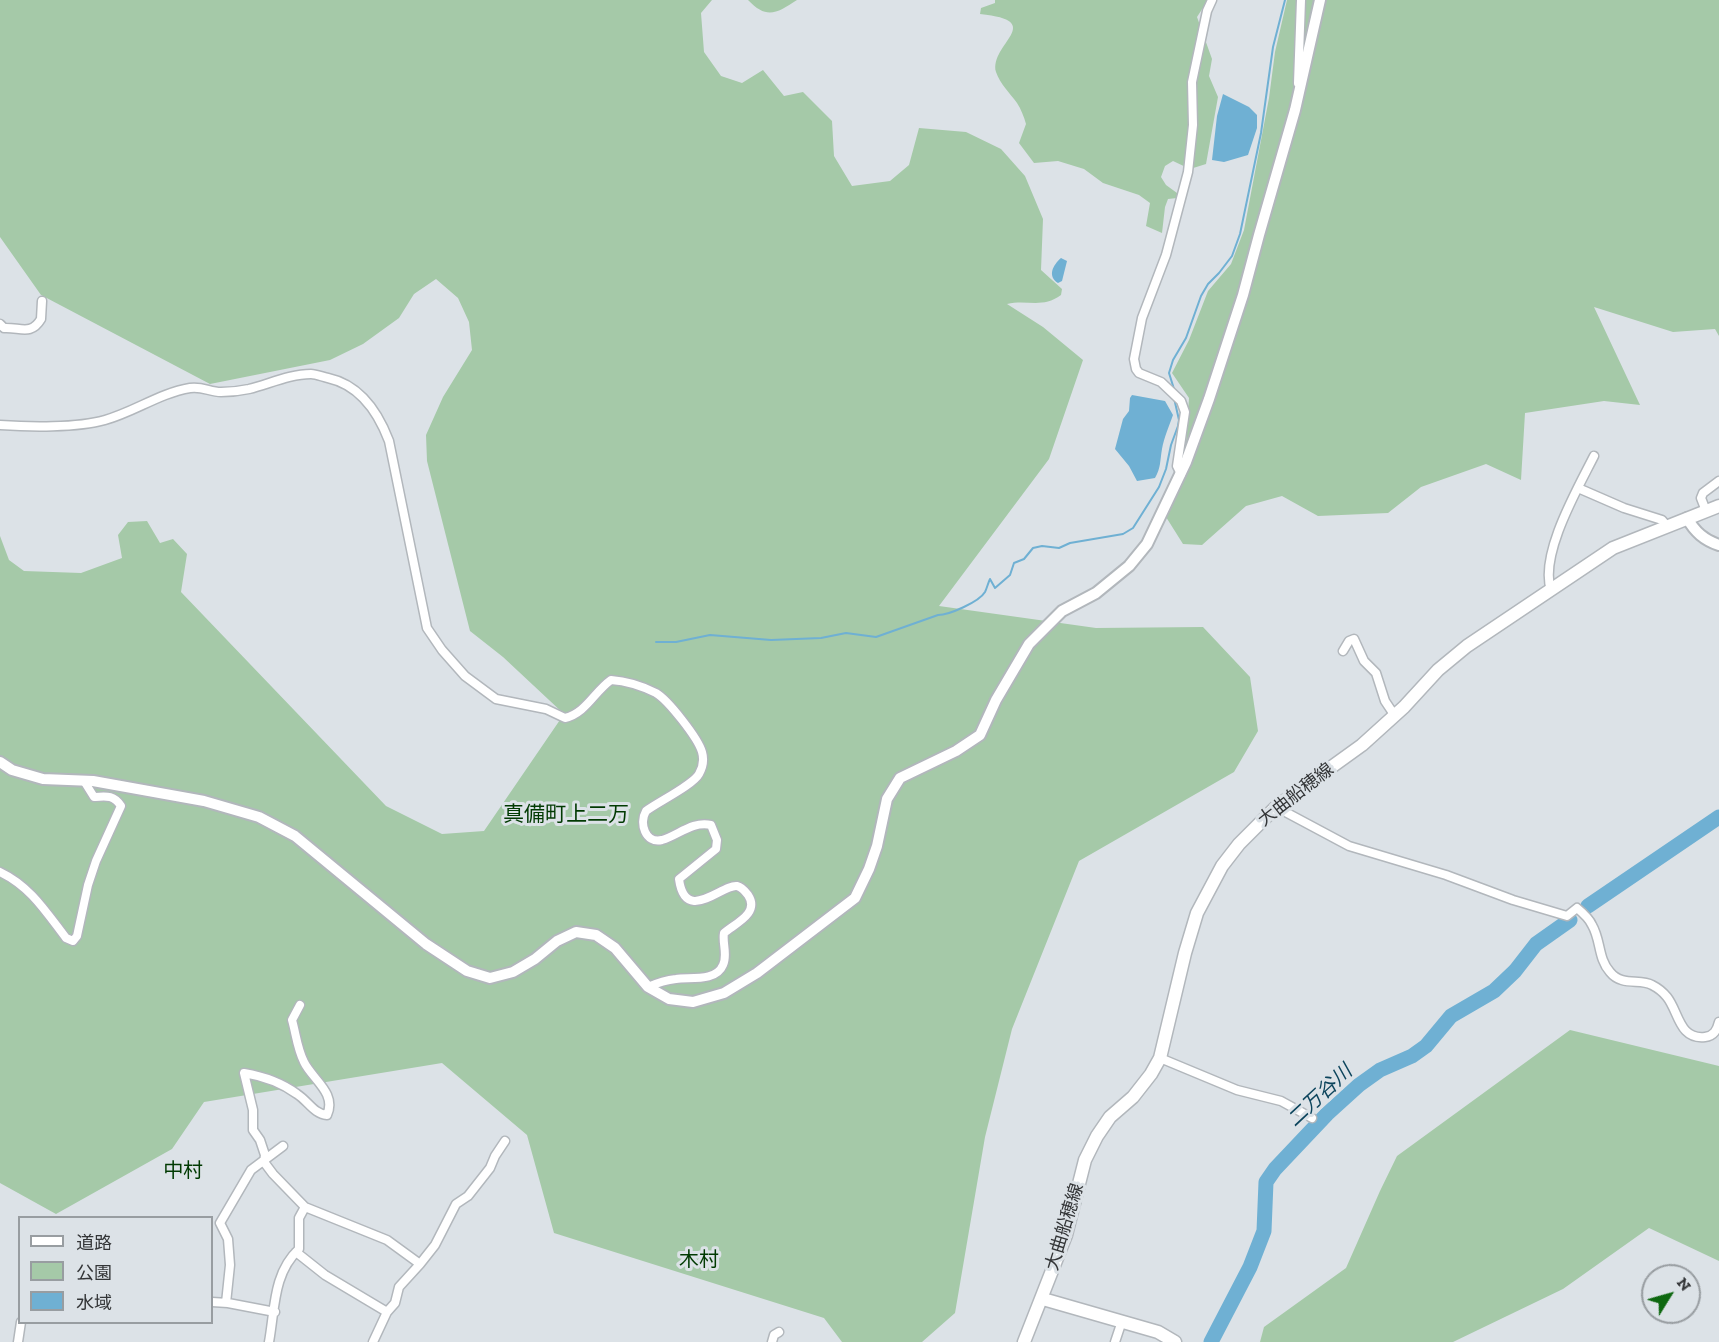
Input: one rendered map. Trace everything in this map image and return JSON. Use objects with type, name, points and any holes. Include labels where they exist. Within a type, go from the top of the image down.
[{"type":"main road","name":"大曲船穂線","points":[[1024,1342],[1066,1235],[1085,1160],[1096,1136],[1110,1117],[1133,1096],[1151,1074],[1160,1058],[1197,913],[1222,866],[1239,844],[1276,807],[1362,745],[1395,716],[1438,670],[1467,646],[1613,548],[1719,506]]},
{"type":"main road","points":[[1042,1299],[1158,1332],[1175,1342]]},
{"type":"street","points":[[1181,474],[1177,466],[1185,412],[1180,401],[1161,382],[1139,373],[1134,359],[1142,318],[1166,255],[1184,192],[1191,144],[1192,82],[1206,11],[1212,0]]},
{"type":"street","points":[[1298,92],[1301,0]]},
{"type":"street","points":[[0,762],[12,770],[44,779],[93,781],[204,801],[259,817],[282,828],[426,944],[467,971],[490,978],[513,972],[535,959],[557,941],[576,933],[596,935],[615,948],[648,987],[669,999],[693,1002],[724,993],[757,973],[855,898],[869,869],[887,799],[900,778],[956,751],[980,735],[996,700],[1029,645],[1062,611],[1096,593],[1129,566],[1148,544],[1181,474],[1244,295],[1259,235],[1282,160],[1320,0]]},
{"type":"street","points":[[0,324],[4,328],[13,327],[25,331],[31,329],[41,319],[42,301]]},
{"type":"street","points":[[0,425],[93,422],[105,420],[189,388],[201,386],[220,392],[248,389],[291,377],[312,374],[339,381],[354,388],[378,417],[389,441],[427,628],[442,651],[465,676],[496,699],[546,709],[565,718],[580,712],[601,687],[611,680],[622,681],[658,694],[698,744],[702,753],[703,765],[698,776],[646,811],[642,819],[643,828],[649,837],[660,840],[702,823],[711,825],[717,840],[716,849],[679,879],[680,887],[685,896],[693,900],[700,900],[736,886],[744,889],[750,897],[751,906],[749,914],[724,933],[724,964],[719,971],[712,976],[673,979],[648,987]]},
{"type":"street","points":[[1551,590],[1548,581],[1553,549],[1560,526],[1594,456]]},
{"type":"street","points":[[1706,511],[1701,498],[1703,493],[1719,481]]},
{"type":"street","points":[[1578,488],[1624,508],[1662,520],[1667,526]]},
{"type":"street","points":[[1687,518],[1694,530],[1709,542],[1719,545]]},
{"type":"street","points":[[1343,651],[1349,640],[1354,639],[1364,660],[1376,673],[1385,701],[1395,716]]},
{"type":"street","points":[[0,872],[31,892],[66,938],[73,941],[77,936],[88,885],[96,861],[121,807],[118,801],[110,796],[94,797],[84,781]]},
{"type":"street","points":[[1276,807],[1349,846],[1446,875],[1513,900],[1567,916],[1577,908],[1594,927],[1602,962],[1610,974],[1618,980],[1649,983],[1660,991],[1668,998],[1681,1027],[1690,1035],[1701,1038],[1710,1036],[1718,1029],[1719,1022]]},
{"type":"street","points":[[300,1005],[292,1020],[296,1043],[304,1064],[328,1096],[331,1107],[327,1115],[320,1114],[297,1094],[260,1076],[244,1073],[253,1110],[253,1130],[260,1140],[265,1159],[273,1174],[305,1207],[387,1240],[420,1264]]},
{"type":"street","points":[[1160,1058],[1238,1090],[1281,1101],[1312,1118]]},
{"type":"street","points":[[373,1342],[387,1312],[395,1303],[399,1287],[435,1245],[456,1204],[468,1196],[490,1168],[505,1141]]},
{"type":"street","points":[[226,1303],[230,1264],[228,1239],[220,1223],[251,1170],[283,1146]]},
{"type":"street","points":[[269,1342],[281,1273],[299,1249],[299,1218],[305,1207]]},
{"type":"street","points":[[296,1252],[324,1275],[387,1312]]},
{"type":"street","points":[[213,1302],[275,1312]]},
{"type":"street","points":[[1115,1342],[1122,1321]]},
{"type":"street","points":[[18,1342],[21,1324]]},
{"type":"street","points":[[772,1342],[774,1335],[778,1332]]},
{"type":"green space","points":[[0,0],[712,0],[701,13],[704,52],[721,76],[742,83],[763,70],[784,96],[803,92],[832,121],[834,156],[852,186],[890,181],[909,165],[919,128],[966,132],[1001,149],[1025,176],[1043,219],[1041,270],[1062,289],[1061,295],[1047,302],[1007,304],[1043,327],[1083,360],[1049,459],[939,606],[1096,628],[1203,627],[1250,677],[1258,731],[1234,772],[1079,861],[1012,1029],[985,1137],[955,1313],[922,1342],[842,1342],[824,1318],[554,1233],[527,1135],[442,1063],[204,1102],[172,1149],[56,1214],[0,1183],[0,536],[9,560],[24,571],[81,573],[122,558],[118,535],[128,522],[147,521],[160,543],[173,539],[187,554],[181,592],[386,806],[442,834],[484,831],[564,714],[503,657],[470,631],[427,461],[426,435],[443,397],[472,350],[469,322],[458,298],[436,279],[414,294],[399,318],[363,344],[330,360],[210,384],[41,295],[0,237]]},
{"type":"green space","points":[[748,0],[797,0],[778,11],[767,12]]},
{"type":"green space","points":[[995,0],[1208,0],[1197,17],[1212,59],[1209,76],[1218,97],[1206,164],[1190,169],[1173,161],[1165,166],[1161,177],[1166,185],[1177,193],[1177,198],[1168,199],[1162,233],[1146,226],[1150,203],[1139,195],[1103,183],[1084,169],[1058,161],[1034,163],[1019,143],[1026,124],[1018,105],[996,72],[996,62],[1013,28],[1010,22],[1000,17],[980,14],[981,8],[995,3]]},
{"type":"green space","points":[[1287,0],[1719,0],[1719,336],[1715,329],[1673,332],[1594,307],[1640,405],[1604,401],[1525,413],[1521,480],[1486,464],[1421,487],[1388,513],[1318,516],[1282,496],[1246,506],[1202,545],[1183,544],[1166,517],[1185,457],[1189,398],[1172,373],[1189,340],[1208,291],[1231,264],[1244,230],[1269,98],[1275,52]]},
{"type":"green space","points":[[1570,1030],[1719,1066],[1719,1261],[1649,1228],[1563,1289],[1453,1342],[1260,1342],[1264,1327],[1346,1268],[1397,1156]]},
{"type":"water","points":[[1223,94],[1249,107],[1257,115],[1257,128],[1248,155],[1224,162],[1212,160],[1217,116]]},
{"type":"water","points":[[1061,258],[1067,261],[1062,281],[1058,283],[1053,277],[1052,270]]},
{"type":"water","points":[[1132,395],[1165,401],[1173,415],[1155,478],[1137,481],[1129,466],[1115,449],[1123,419],[1129,411]]},
{"type":"waterway","points":[[1174,389],[1169,373],[1173,360],[1186,338],[1201,296],[1208,284],[1232,256],[1240,234],[1261,133],[1273,47],[1285,0]]},
{"type":"waterway","points":[[656,642],[676,642],[710,635],[771,640],[821,638],[846,633],[876,637],[970,604],[982,596],[990,579],[995,588],[1010,575],[1014,563],[1024,559],[1033,548],[1042,546],[1059,548],[1070,543],[1123,534],[1133,528],[1159,487],[1166,469],[1179,420],[1174,398]]},
{"type":"waterway","name":"二万谷川","points":[[1588,906],[1719,817]]},
{"type":"waterway","name":"二万谷川","points":[[1211,1342],[1250,1267],[1264,1231],[1266,1182],[1275,1169],[1327,1114],[1359,1085],[1380,1070],[1412,1056],[1426,1046],[1451,1016],[1494,991],[1515,971],[1536,944],[1570,920]]},
{"type":"district","name":"真備町上二万","points":[[566,815]]},
{"type":"district","name":"中村","points":[[183,1171]]},
{"type":"district","name":"木村","points":[[699,1260]]}]
